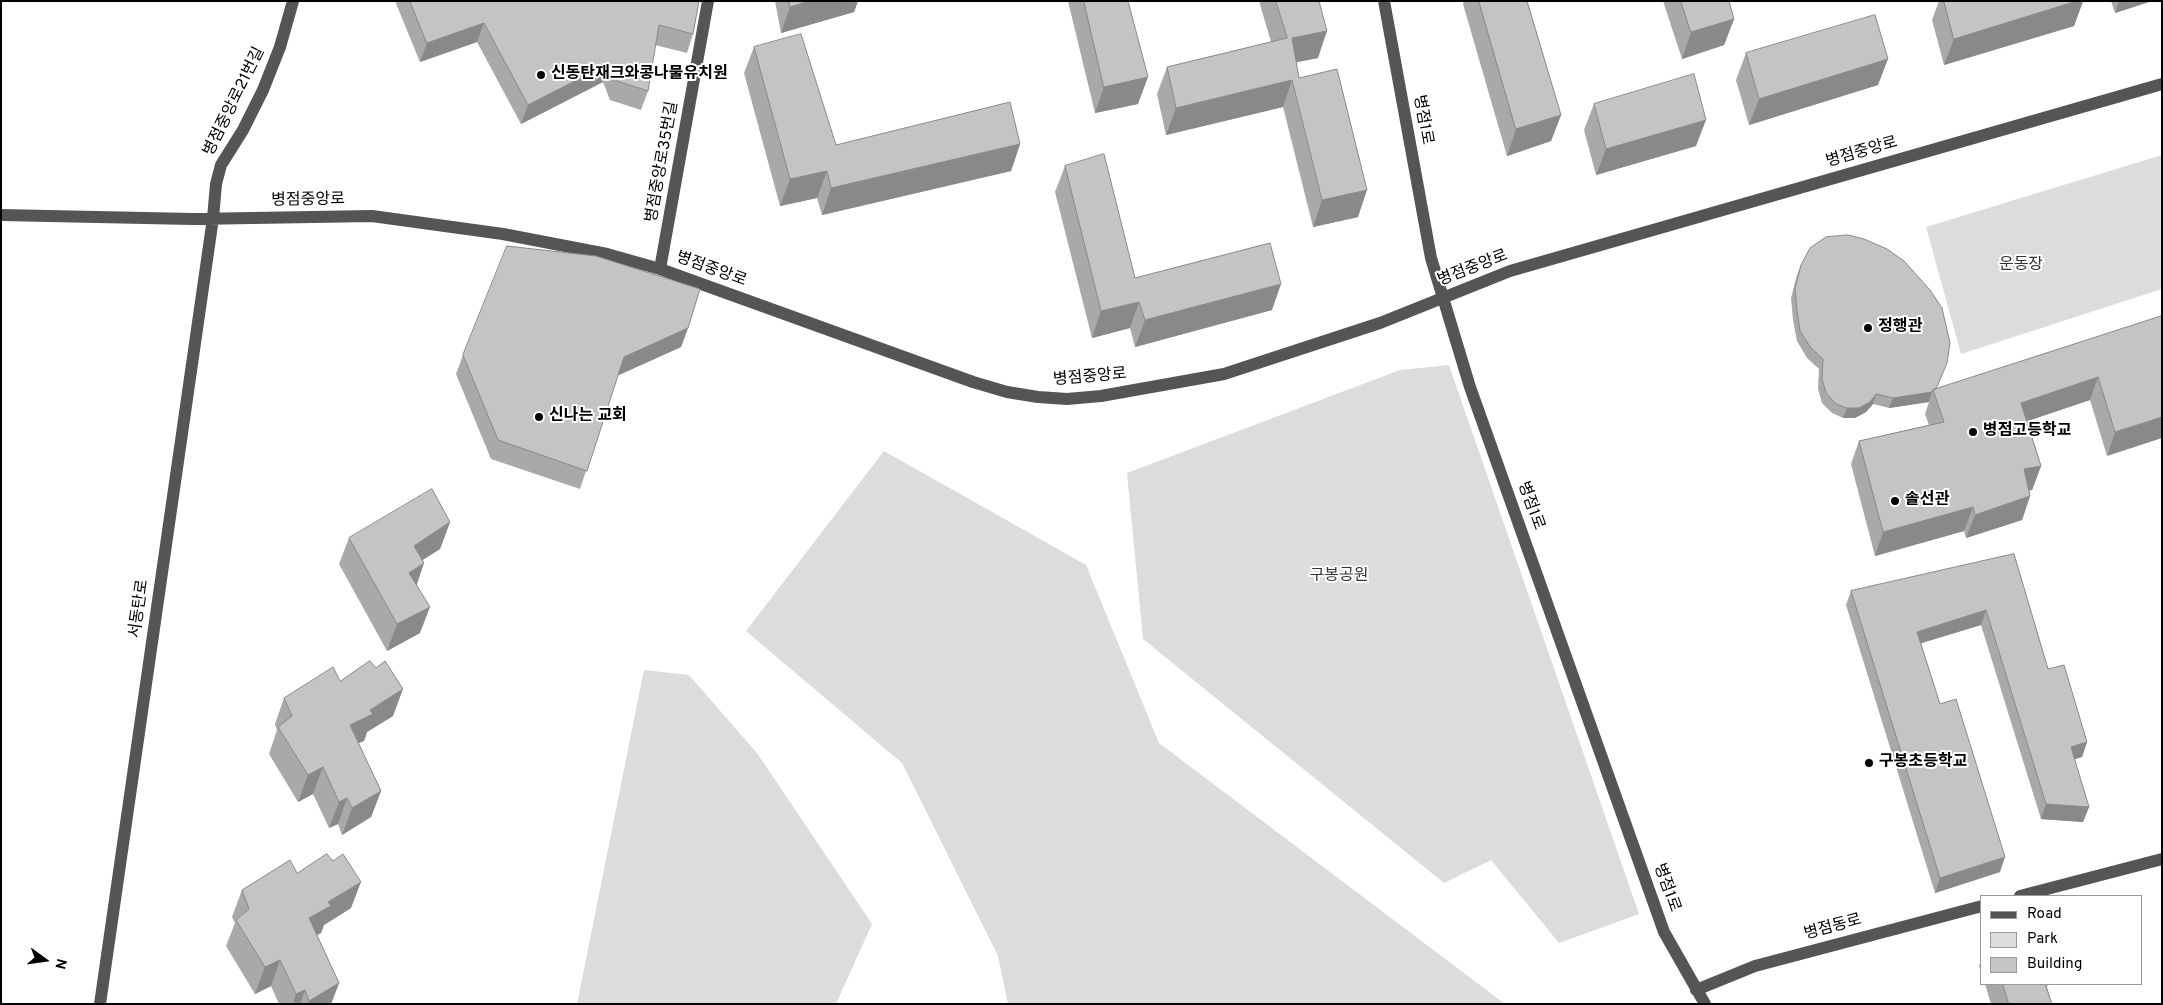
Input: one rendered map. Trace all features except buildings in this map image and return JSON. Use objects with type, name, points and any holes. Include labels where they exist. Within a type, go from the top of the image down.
[{"type":"street","name":"병점중앙로21번길","points":[[213,218],[216,184],[221,165],[242,130],[262,90],[280,47],[293,1]]},
{"type":"street","name":"병점중앙로35번길","points":[[660,269],[708,1]]},
{"type":"street","name":"병점1로","points":[[1384,1],[1431,258],[1470,387],[1664,932],[1704,1004]]},
{"type":"street","name":"병점중앙로","points":[[1,215],[213,218],[372,216],[503,234],[607,254],[660,269],[974,382],[1015,393],[1067,399],[1101,396],[1224,374],[1380,323],[1510,271],[2162,84]]},
{"type":"street","name":"서동탄로","points":[[100,1004],[213,218]]},
{"type":"street","points":[[2024,895],[2162,859]]},
{"type":"street","name":"병점동로","points":[[1696,990],[1756,966],[1980,907]]},
{"type":"green space","name":"운동장","points":[[2162,155],[2162,289],[1961,354],[1926,227]]},
{"type":"green space","name":"구봉공원","points":[[1449,365],[1639,914],[1559,943],[1491,860],[1444,883],[1143,639],[1127,473],[1400,370]]},
{"type":"green space","points":[[884,451],[1086,565],[1159,743],[1505,1004],[1008,1004],[998,956],[902,763],[746,631]]},
{"type":"green space","points":[[644,670],[689,675],[757,753],[872,924],[836,1004],[577,1004]]},
{"type":"place","name":"신동탄재크와콩나물유치원","points":[[541,75]]},
{"type":"place","name":"정행관","points":[[1868,328]]},
{"type":"place","name":"신나는 교회","points":[[539,417]]},
{"type":"place","name":"병점고등학교","points":[[1973,432]]},
{"type":"place","name":"솔선관","points":[[1895,501]]},
{"type":"place","name":"구봉초등학교","points":[[1869,763]]}]
